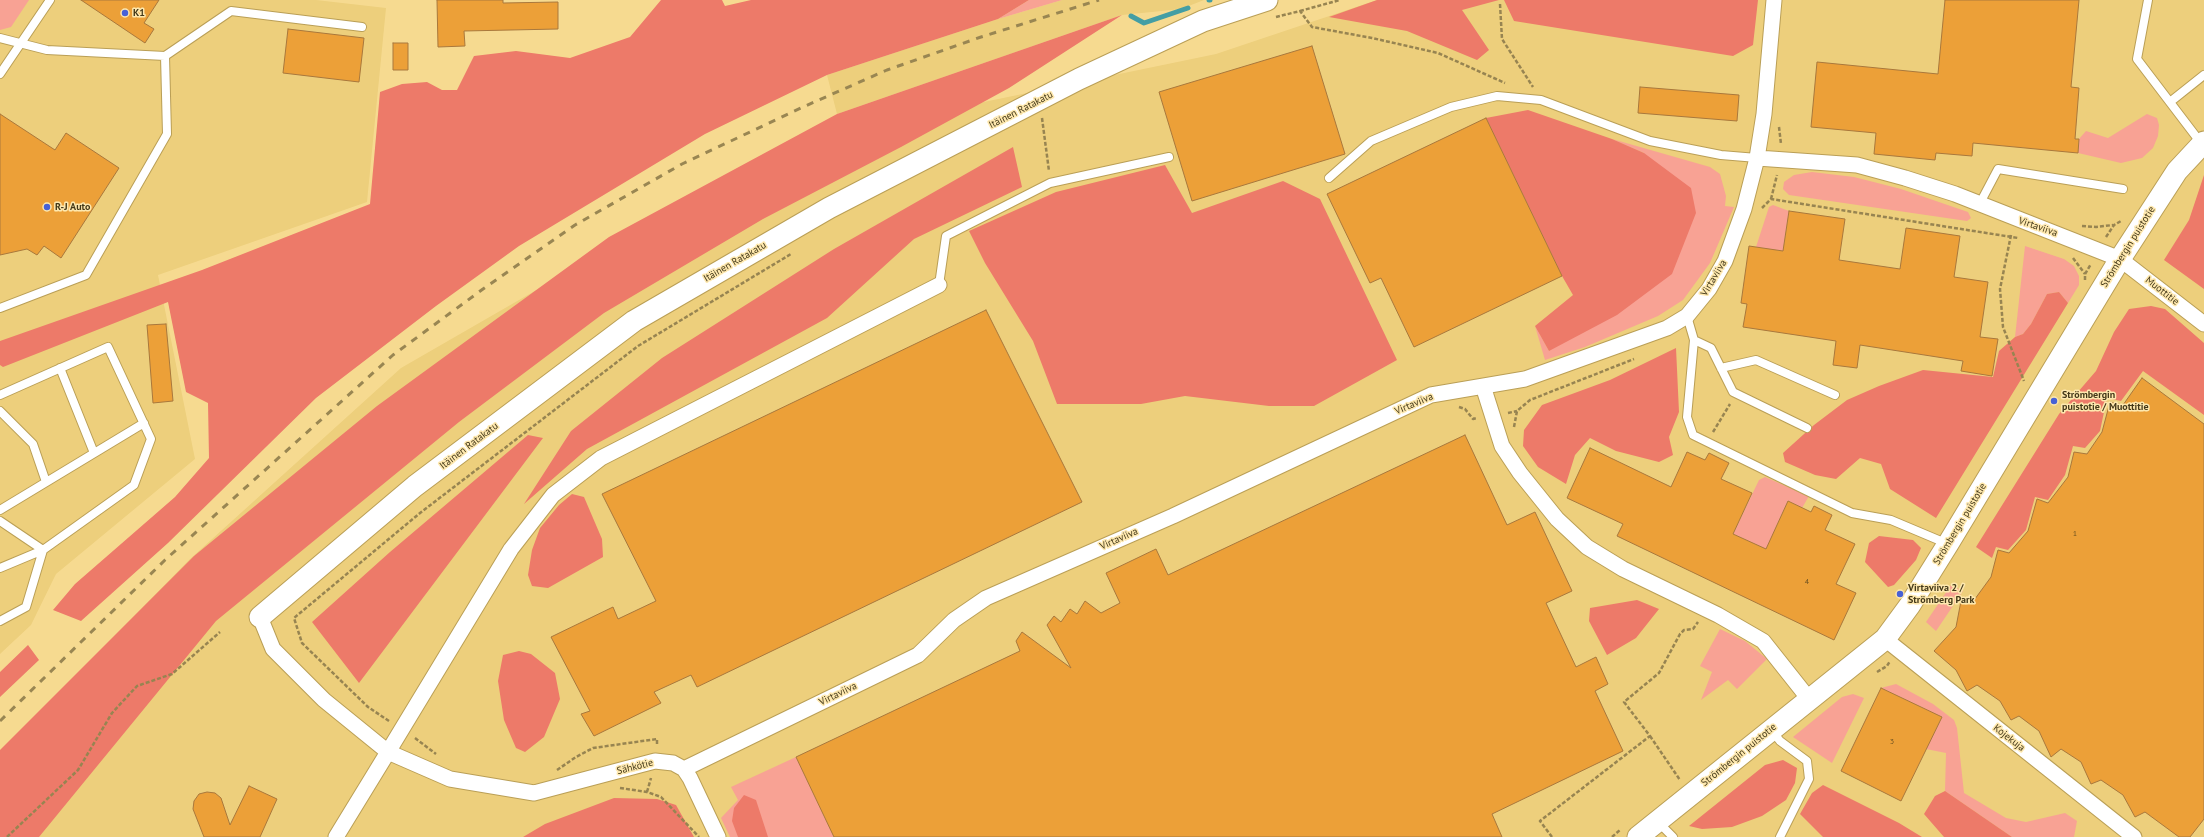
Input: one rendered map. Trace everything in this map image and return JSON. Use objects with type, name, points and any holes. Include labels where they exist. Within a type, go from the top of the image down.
[{"type":"street","points":[[1757,158],[1764,114],[1774,0]]},
{"type":"street","name":"Itäinen Ratakatu","points":[[260,618],[415,486],[634,321],[829,208],[1079,79],[1203,21],[1268,10]]},
{"type":"street","name":"Strömbergin puistotie","points":[[1638,837],[1885,638],[1910,605],[2120,259],[2176,171],[2203,143]]},
{"type":"street","name":"Virtaviiva","points":[[684,770],[918,655],[954,620],[986,598],[1173,516],[1431,395],[1524,379],[1557,369],[1667,328],[1687,316],[1709,289],[1725,261],[1744,209],[1757,158],[1857,165],[1905,178],[1956,194],[2015,219],[2072,238],[2120,259]]},
{"type":"street","name":"Muottitie","points":[[2120,259],[2204,324]]},
{"type":"street","points":[[336,837],[511,549],[553,496],[601,458],[939,286]]},
{"type":"street","points":[[1483,386],[1502,446],[1520,473],[1557,519],[1587,547],[1623,569],[1705,609],[1763,641],[1809,699]]},
{"type":"street","points":[[260,618],[273,649],[324,700],[388,752]]},
{"type":"street","name":"Kojekuja","points":[[1885,638],[2134,837]]},
{"type":"street","name":"Sähkötie","points":[[388,752],[450,779],[534,793],[655,761],[673,763],[684,770]]},
{"type":"street","points":[[684,770],[690,778],[718,837]]},
{"type":"lane","points":[[0,74],[50,0]]},
{"type":"lane","points":[[2148,0],[2137,60],[2203,143]]},
{"type":"lane","points":[[0,38],[47,50],[165,56],[231,11],[362,27]]},
{"type":"lane","points":[[0,308],[86,275],[167,134],[165,56]]},
{"type":"lane","points":[[2170,102],[2204,75]]},
{"type":"lane","points":[[1329,178],[1371,141],[1451,107],[1498,96],[1541,100],[1650,141],[1721,155],[1757,158]]},
{"type":"lane","points":[[939,286],[946,236],[1050,183],[1169,157]]},
{"type":"lane","points":[[1979,205],[1998,169],[2123,189]]},
{"type":"lane","points":[[1687,316],[1694,340],[1687,417],[1693,435],[1852,513],[1891,520],[1948,544]]},
{"type":"lane","points":[[1694,340],[1711,348],[1733,392],[1807,428]]},
{"type":"lane","points":[[0,395],[108,347],[151,439],[134,485],[43,550],[0,568]]},
{"type":"lane","points":[[1721,368],[1756,360],[1834,395]]},
{"type":"lane","points":[[60,368],[94,453]]},
{"type":"lane","points":[[0,411],[33,444],[46,482]]},
{"type":"lane","points":[[0,510],[144,423]]},
{"type":"lane","points":[[0,521],[43,550]]},
{"type":"lane","points":[[0,620],[26,607],[43,550]]},
{"type":"lane","points":[[1771,730],[1780,741],[1807,761],[1809,779],[1780,837]]},
{"type":"lane","points":[[1657,821],[1673,837]]},
{"type":"path","points":[[1268,10],[1300,11],[1340,0]]},
{"type":"path","points":[[1500,4],[1502,39],[1541,100]]},
{"type":"path","points":[[1300,11],[1312,27],[1372,38],[1438,53],[1507,84]]},
{"type":"path","points":[[1041,114],[1050,183]]},
{"type":"path","points":[[2015,219],[2000,289],[2003,327],[2026,385]]},
{"type":"path","points":[[1715,429],[1726,411]]},
{"type":"path","points":[[1681,782],[1650,736],[1624,702],[1659,673],[1680,634],[1684,630],[1693,629],[1705,609]]},
{"type":"path","points":[[7,837],[78,770],[112,713],[137,686],[172,674],[220,632]]},
{"type":"path","points":[[1552,837],[1540,822],[1650,736]]},
{"type":"path","points":[[614,789],[621,788],[647,792],[662,797],[699,837]]},
{"type":"shaded area","points":[[0,0],[316,0],[386,8],[367,202],[158,275],[195,459],[56,574],[31,625],[0,654]]},
{"type":"shaded area","points":[[0,0],[29,0],[11,27],[0,30]]},
{"type":"shaded area","points":[[661,0],[722,0],[725,6],[751,0],[1029,0],[998,19],[827,75],[705,134],[519,246],[436,306],[316,398],[168,543],[81,621],[53,610],[75,584],[175,497],[209,458],[208,403],[186,392],[168,302],[3,367],[0,365],[0,341],[202,270],[370,204],[380,92],[402,84],[427,82],[442,90],[457,90],[474,56],[516,51],[570,58],[630,37]]},
{"type":"shaded area","points":[[1029,0],[1062,0],[998,19]]},
{"type":"shaded area","points":[[1062,0],[1204,0],[1181,9],[1122,15],[837,114],[827,75],[998,19]]},
{"type":"shaded area","points":[[1377,0],[2204,0],[2204,837],[0,837],[0,753],[190,559],[401,368],[795,141],[1216,54]]},
{"type":"shaded area","points":[[1377,0],[1499,0],[1462,10],[1489,50],[1477,60],[1407,31],[1329,17]]},
{"type":"shaded area","points":[[1504,0],[1758,0],[1753,45],[1733,56],[1514,21]]},
{"type":"shaded area","points":[[1122,15],[1009,88],[901,147],[763,219],[604,313],[459,422],[216,621],[39,837],[0,837],[0,750],[194,556],[377,406],[609,237],[837,114]]},
{"type":"shaded area","points":[[1528,110],[1612,139],[1644,153],[1691,188],[1696,213],[1672,274],[1617,315],[1549,351],[1535,326],[1573,295],[1562,276],[1486,118]]},
{"type":"shaded area","points":[[2147,114],[2157,118],[2159,125],[2158,136],[2153,148],[2142,158],[2121,163],[2078,153],[2079,139],[2086,131],[2108,138]]},
{"type":"shaded area","points":[[1612,139],[1710,167],[1720,174],[1726,196],[1725,206],[1734,207],[1710,263],[1683,300],[1658,316],[1585,347],[1545,360],[1535,326],[1549,351],[1644,153]]},
{"type":"shaded area","points":[[1013,147],[1022,187],[914,239],[827,318],[587,449],[524,504],[571,431],[662,358],[834,249]]},
{"type":"shaded area","points":[[1165,165],[1192,213],[1283,181],[1320,199],[1397,360],[1314,406],[1269,406],[1185,396],[1141,404],[1057,404],[1033,341],[985,263],[969,231],[1056,192]]},
{"type":"shaded area","points":[[1812,172],[1854,177],[1901,189],[1968,212],[1971,218],[1967,221],[1789,195],[1783,189],[1784,182],[1794,175]]},
{"type":"shaded area","points":[[2204,175],[2204,289],[2164,260],[2189,220]]},
{"type":"shaded area","points":[[1773,205],[1789,211],[1784,243],[1797,245],[1796,253],[1756,247],[1769,207]]},
{"type":"shaded area","points":[[2025,246],[2064,259],[2074,266],[2079,276],[2079,285],[2068,303],[2059,292],[2047,294],[2031,324],[2023,334],[2015,337]]},
{"type":"shaded area","points":[[2059,292],[2068,303],[1936,518],[1890,489],[1881,464],[1860,458],[1836,479],[1815,475],[1785,462],[1783,453],[1814,425],[1847,400],[1879,386],[1923,370],[1993,377],[1999,351],[2015,337],[2023,334],[2031,324],[2047,294]]},
{"type":"shaded area","points":[[2151,306],[2165,309],[2204,343],[2204,415],[2143,371],[2121,401],[2107,398],[2100,431],[2085,448],[2073,446],[2065,475],[2048,500],[2035,497],[2026,530],[2008,550],[1996,547],[1992,558],[1976,547],[2059,414],[2096,371],[2114,332],[2129,309]]},
{"type":"shaded area","points":[[1676,348],[1679,412],[1669,437],[1673,455],[1659,462],[1616,451],[1590,438],[1575,455],[1566,484],[1538,467],[1523,446],[1524,430],[1542,405],[1610,380]]},
{"type":"shaded area","points":[[528,435],[543,438],[359,683],[312,622],[390,552]]},
{"type":"shaded area","points":[[1765,477],[1809,496],[1802,508],[1788,501],[1775,529],[1770,551],[1733,534],[1759,480]]},
{"type":"shaded area","points":[[572,494],[584,497],[602,539],[603,557],[548,588],[532,586],[528,575],[532,550],[540,528],[559,505]]},
{"type":"shaded area","points":[[1879,536],[1913,540],[1921,548],[1916,560],[1894,585],[1888,587],[1865,562],[1869,543]]},
{"type":"shaded area","points":[[1951,585],[1963,591],[1936,631],[1926,622]]},
{"type":"shaded area","points":[[1637,600],[1659,609],[1636,638],[1607,655],[1589,621],[1590,608]]},
{"type":"shaded area","points":[[1720,629],[1745,641],[1767,659],[1737,689],[1728,680],[1701,700],[1712,672],[1700,666]]},
{"type":"shaded area","points":[[28,645],[39,660],[0,697],[0,672]]},
{"type":"shaded area","points":[[519,651],[531,654],[555,673],[560,699],[544,737],[525,752],[516,748],[504,720],[498,681],[503,655]]},
{"type":"shaded area","points":[[1896,684],[1933,704],[1954,720],[1957,728],[1964,793],[2006,818],[2026,822],[2065,813],[2077,821],[2074,837],[2012,837],[1945,791],[1946,753],[1926,749],[1942,717],[1881,688]]},
{"type":"shaded area","points":[[1853,694],[1864,698],[1832,763],[1793,737],[1842,697]]},
{"type":"shaded area","points":[[796,757],[834,837],[730,837],[721,818],[738,800],[731,787]]},
{"type":"shaded area","points":[[1783,760],[1797,768],[1795,783],[1786,800],[1762,816],[1732,827],[1702,829],[1689,826],[1765,765]]},
{"type":"shaded area","points":[[1823,785],[1899,823],[1922,837],[1823,837],[1800,814],[1812,793]]},
{"type":"shaded area","points":[[1945,791],[2012,837],[1944,837],[1924,814],[1935,796]]},
{"type":"shaded area","points":[[744,795],[756,800],[768,837],[738,837],[732,821],[734,808]]},
{"type":"shaded area","points":[[614,798],[657,799],[676,805],[694,837],[523,837],[545,824]]},
{"type":"building","name":"K1","points":[[81,0],[159,0],[144,23],[154,29],[145,43]]},
{"type":"building","points":[[437,0],[503,0],[503,3],[558,2],[558,29],[464,31],[465,46],[438,47]]},
{"type":"building","points":[[1945,0],[2079,0],[2071,87],[2079,88],[2075,139],[2079,139],[2078,153],[1973,143],[1972,156],[1936,153],[1935,160],[1874,154],[1876,133],[1811,127],[1817,62],[1938,74]]},
{"type":"building","points":[[288,29],[364,38],[359,82],[283,73]]},
{"type":"building","points":[[393,43],[408,43],[408,70],[393,70]]},
{"type":"building","points":[[1312,46],[1345,154],[1192,201],[1159,92]]},
{"type":"building","points":[[1640,87],[1739,95],[1737,121],[1638,113]]},
{"type":"building","name":"R-J Auto","points":[[0,114],[55,150],[66,133],[119,168],[61,258],[44,246],[37,255],[27,249],[0,255]]},
{"type":"building","points":[[1486,118],[1562,276],[1414,347],[1381,278],[1370,283],[1327,194]]},
{"type":"building","points":[[1789,211],[1845,219],[1839,260],[1900,269],[1906,228],[1960,236],[1954,277],[1988,282],[1980,337],[1998,339],[1992,376],[1961,371],[1963,361],[1860,345],[1857,368],[1833,365],[1836,341],[1743,327],[1747,304],[1741,303],[1749,246],[1783,251]]},
{"type":"building","points":[[986,310],[1082,502],[697,687],[691,675],[654,692],[661,703],[594,736],[581,714],[590,711],[551,637],[613,607],[618,619],[656,601],[602,494]]},
{"type":"building","points":[[166,324],[173,401],[153,403],[147,325]]},
{"type":"building","points":[[2142,378],[2204,424],[2204,819],[2190,837],[2179,837],[2145,812],[2135,817],[2123,795],[2101,780],[2091,784],[2081,762],[2061,749],[2051,757],[2039,731],[2019,716],[2011,720],[2000,701],[1977,685],[1967,691],[1956,670],[1934,651],[1956,627],[1961,601],[1972,603],[1991,577],[1998,550],[2009,553],[2028,531],[2037,499],[2048,503],[2068,477],[2074,452],[2087,454],[2102,432],[2110,402],[2123,405]]},
{"type":"building","points":[[1465,435],[1507,525],[1535,512],[1572,591],[1546,603],[1576,667],[1596,657],[1608,684],[1595,691],[1623,751],[1492,814],[1502,837],[834,837],[796,757],[1020,651],[1016,641],[1022,632],[1071,668],[1047,625],[1054,616],[1061,622],[1070,609],[1077,614],[1085,601],[1101,613],[1120,603],[1106,573],[1156,549],[1168,575]]},
{"type":"building","points":[[1590,448],[1671,487],[1687,452],[1705,460],[1709,453],[1729,463],[1721,479],[1752,493],[1733,534],[1766,549],[1788,501],[1811,512],[1814,506],[1832,515],[1825,530],[1855,544],[1836,584],[1856,593],[1834,640],[1617,536],[1623,524],[1567,498]]},
{"type":"building","points":[[1881,688],[1942,717],[1901,801],[1841,771]]},
{"type":"building","points":[[249,786],[277,799],[260,837],[204,837],[193,809],[194,801],[199,794],[207,792],[215,793],[221,798],[230,825]]},
{"type":"waterway","points":[[1131,16],[1144,23],[1188,8]]},
{"type":"railway","points":[[0,721],[165,560],[393,355],[483,289],[575,225],[682,164],[803,107],[887,70],[981,37],[1099,0]]},
{"type":"place","name":"K1","points":[[125,13]]},
{"type":"place","name":"R-J Auto","points":[[47,207]]},
{"type":"place","name":"Strömbergin puistotie / Muottitie","points":[[2054,401]]},
{"type":"place","name":"Virtaviiva 2 / Strömberg Park","points":[[1900,594]]}]
